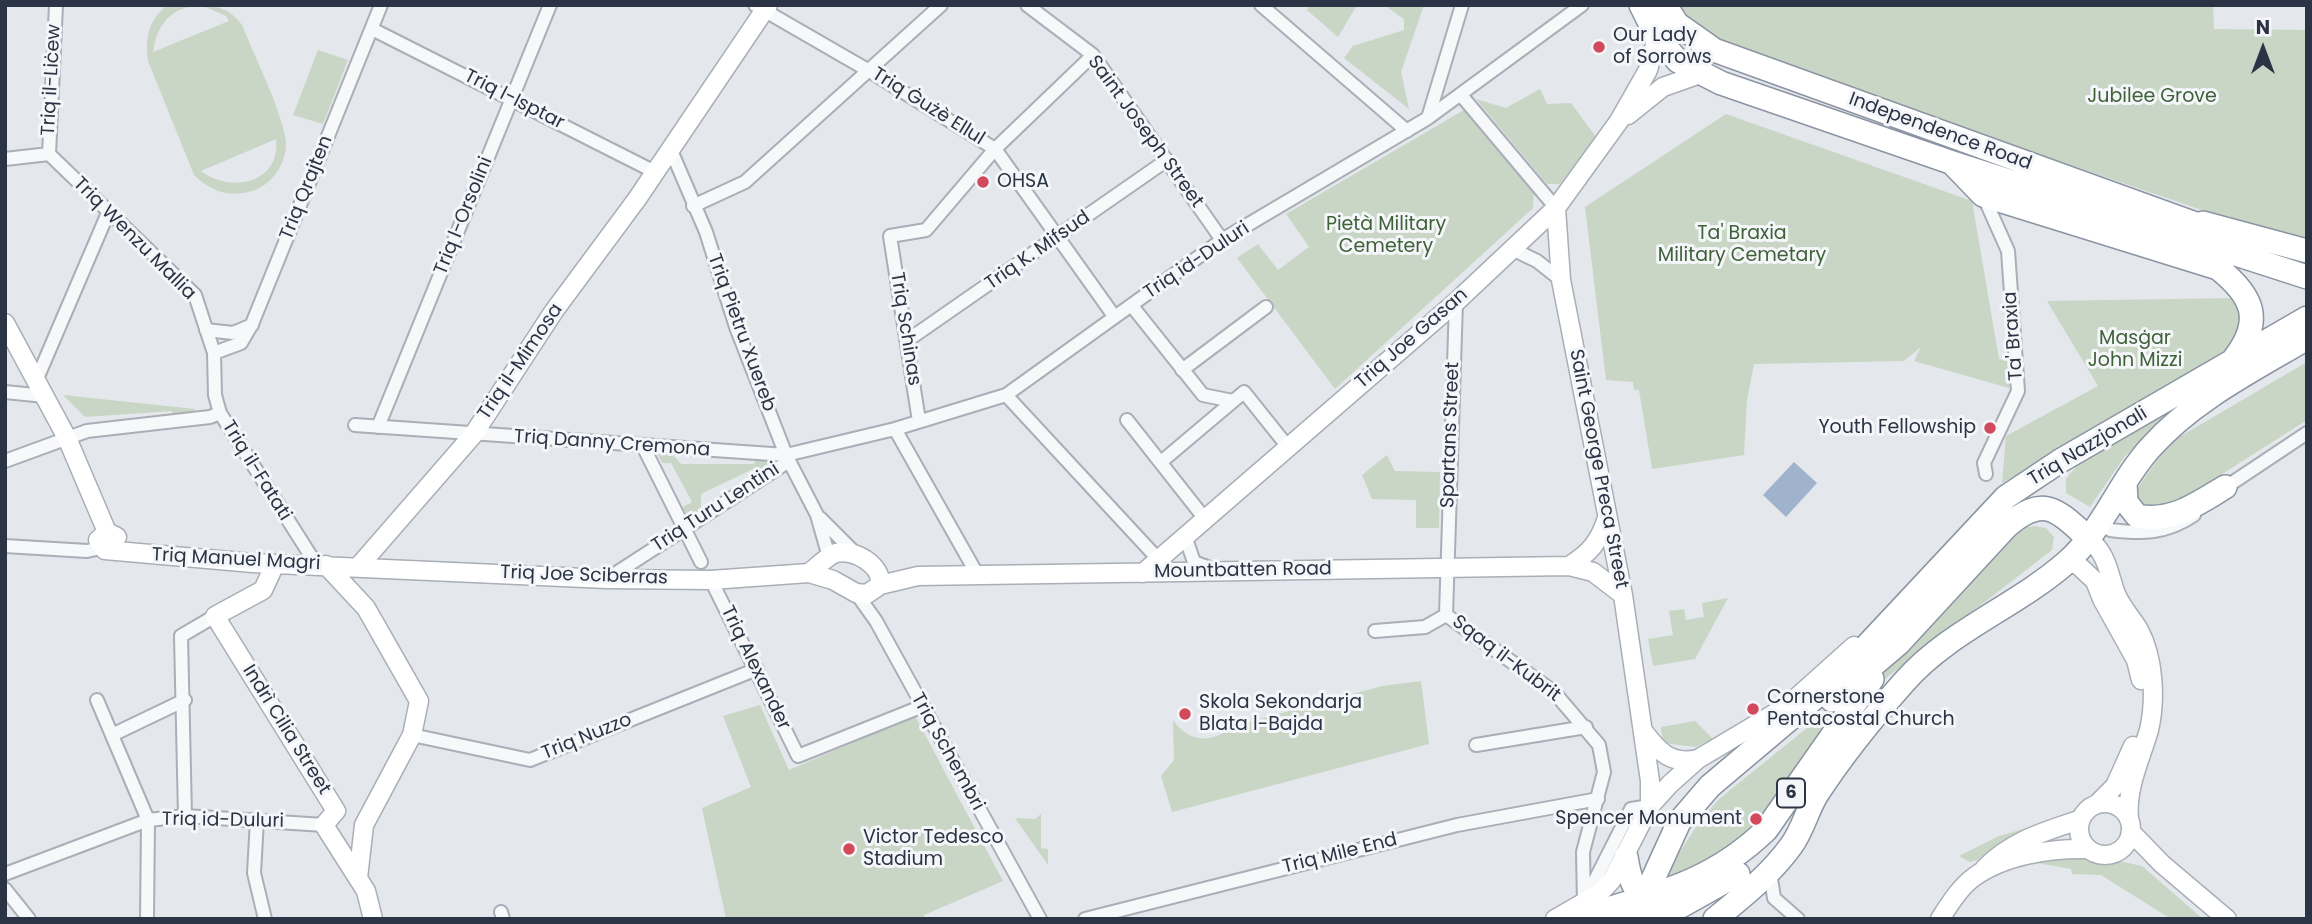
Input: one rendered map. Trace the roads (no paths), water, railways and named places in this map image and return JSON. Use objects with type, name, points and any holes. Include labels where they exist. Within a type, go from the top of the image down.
[{"type":"highway","name":"Independence Road","points":[[1641,5],[1657,37],[1678,61],[1700,74],[1953,163],[2307,277]]},
{"type":"highway","name":"Independence Road","points":[[1665,5],[1677,24],[1714,50],[2166,212]]},
{"type":"highway","points":[[1953,163],[1983,195],[2218,268],[2242,288],[2252,313],[2247,343],[2230,364]]},
{"type":"highway","points":[[2166,212],[2289,249],[2307,251]]},
{"type":"highway","points":[[2166,212],[2307,265]]},
{"type":"highway","name":"Triq Nazzjonali","points":[[1649,888],[1679,822],[1710,786],[1831,684],[2006,497],[2060,461],[2307,318]]},
{"type":"highway","name":"Triq Nazzjonali","points":[[2095,529],[2150,448],[2180,418],[2307,338]]},
{"type":"highway","points":[[2125,483],[2126,502],[2131,509],[2137,516],[2152,519],[2186,511],[2225,487]]},
{"type":"highway","points":[[2019,515],[2038,503],[2051,501],[2095,529]]},
{"type":"highway","points":[[2019,515],[2037,508],[2051,509],[2095,529]]},
{"type":"highway","name":"6","points":[[1731,768],[1779,739],[1842,693],[1899,643],[2019,515]]},
{"type":"highway","points":[[2062,515],[2069,523],[2074,543],[2066,562]]},
{"type":"highway","name":"6","points":[[1615,919],[1681,905],[1734,877],[1759,857],[1815,798],[1863,730],[1908,678],[1936,653],[2066,562],[2095,529]]},
{"type":"highway","name":"6","points":[[1579,911],[1649,888],[1713,873],[1766,830],[1899,643]]},
{"type":"highway","name":"6","points":[[1715,919],[1770,872],[1808,820],[1815,798]]},
{"type":"highway","points":[[1626,857],[1631,880],[1649,888]]},
{"type":"highway","name":"6","points":[[1649,888],[1674,900],[1734,877]]},
{"type":"street","name":"Triq il-Liċew","points":[[49,154],[57,5]]},
{"type":"street","name":"Triq Qrajten","points":[[214,353],[241,343],[252,324],[381,5]]},
{"type":"street","name":"Triq l-Orsolini","points":[[378,427],[550,5]]},
{"type":"street","points":[[693,206],[745,182],[871,72],[941,5]]},
{"type":"street","name":"Saint Joseph Street","points":[[1027,5],[1093,55],[1222,240]]},
{"type":"street","points":[[1261,5],[1408,131]]},
{"type":"street","points":[[1428,118],[1462,5]]},
{"type":"street","name":"Triq id-Duluri","points":[[788,458],[1006,395],[1222,240],[1428,118],[1582,5]]},
{"type":"street","name":"Triq Ġużè Ellul","points":[[762,7],[995,149],[1114,316]]},
{"type":"street","name":"Triq il-Mimosa","points":[[359,566],[472,435],[554,311],[655,172],[762,7]]},
{"type":"street","name":"Triq l-Isptar","points":[[372,30],[655,172]]},
{"type":"street","name":"Triq Joe Gasan","points":[[1143,572],[1455,302],[1556,208],[1619,121],[1648,70],[1657,37]]},
{"type":"street","points":[[995,149],[1093,55]]},
{"type":"street","name":"Triq Joe Gasan","points":[[1619,121],[1663,87],[1700,74]]},
{"type":"street","points":[[1461,95],[1556,208]]},
{"type":"street","name":"Triq Pietru Xuereb","points":[[670,149],[706,232],[736,327],[788,458],[817,515],[829,557]]},
{"type":"street","name":"Triq Schinas","points":[[919,421],[890,236],[926,230],[995,149]]},
{"type":"street","points":[[5,159],[49,154]]},
{"type":"street","name":"Triq Wenzu Mallia","points":[[49,154],[195,295],[214,353],[215,395],[220,413]]},
{"type":"street","name":"Triq K. Mifsud","points":[[908,340],[1167,160]]},
{"type":"street","name":"Ta' Braxia","points":[[1983,195],[2008,251],[2018,391],[1984,463],[1986,474]]},
{"type":"street","name":"Saint George Preca Street","points":[[1556,208],[1561,280],[1623,595],[1650,806]]},
{"type":"street","points":[[41,389],[108,213]]},
{"type":"street","points":[[1512,249],[1536,261],[1561,280]]},
{"type":"street","name":"Spartans Street","points":[[1446,569],[1455,302]]},
{"type":"street","points":[[1132,306],[1203,395],[1238,397],[1288,447]]},
{"type":"street","points":[[1182,370],[1266,306]]},
{"type":"street","points":[[5,323],[67,438],[107,543],[87,551],[5,546]]},
{"type":"street","points":[[206,330],[233,333],[252,324]]},
{"type":"street","points":[[5,392],[41,389]]},
{"type":"street","points":[[1006,395],[1158,559]]},
{"type":"street","points":[[1161,462],[1238,397]]},
{"type":"street","points":[[5,461],[87,430],[210,417],[220,413]]},
{"type":"street","name":"Triq il-Fatati","points":[[220,413],[321,564]]},
{"type":"street","points":[[1127,420],[1205,519]]},
{"type":"street","name":"Triq Danny Cremona","points":[[355,425],[788,458]]},
{"type":"street","points":[[895,429],[977,575]]},
{"type":"street","points":[[1940,919],[1965,885],[1982,872],[2002,850],[2030,836],[2079,820],[2115,786],[2134,762],[2153,701],[2149,662],[2140,631],[2116,594],[2095,529],[2142,534],[2174,528],[2200,511],[2225,487],[2307,433]]},
{"type":"street","points":[[643,446],[701,562]]},
{"type":"street","name":"Triq Turu Lentini","points":[[607,579],[788,458]]},
{"type":"street","name":"Triq Pietru Xuereb","points":[[817,515],[854,552]]},
{"type":"street","points":[[1569,566],[1587,554],[1600,539],[1607,518]]},
{"type":"street","points":[[1185,536],[1194,562],[1218,571]]},
{"type":"street","name":"Triq Manuel Magri","points":[[107,543],[124,553],[178,559],[359,566]]},
{"type":"street","points":[[837,552],[854,552],[877,581],[867,594],[856,593],[833,580],[809,573],[837,552]]},
{"type":"street","points":[[829,557],[827,572],[833,580]]},
{"type":"street","points":[[2066,562],[2078,565],[2095,581],[2136,660],[2143,686],[2131,787],[2130,825],[2122,849]]},
{"type":"street","points":[[185,816],[185,700],[181,636],[263,590],[275,564]]},
{"type":"street","points":[[321,564],[366,608],[419,701],[412,735],[363,825],[358,877],[366,891],[373,919]]},
{"type":"street","name":"Triq Joe Sciberras","points":[[359,566],[607,579],[710,580],[809,573]]},
{"type":"street","name":"Mountbatten Road","points":[[877,581],[918,576],[1569,566],[1593,572],[1623,595]]},
{"type":"street","name":"Sqaq il-Kubrit","points":[[1446,569],[1446,615],[1555,692],[1599,745],[1604,772],[1583,852],[1579,911]]},
{"type":"street","name":"Triq Alexander","points":[[710,580],[757,669],[798,756],[923,706]]},
{"type":"street","name":"Triq Schembri","points":[[876,621],[877,581]]},
{"type":"street","name":"Triq Schembri","points":[[856,593],[876,621],[1040,919]]},
{"type":"street","name":"Triq Nazzjonali","points":[[1698,759],[1787,706],[1871,631],[1898,611]]},
{"type":"street","points":[[1375,631],[1425,627],[1446,615]]},
{"type":"street","name":"Indrì Cilia Street","points":[[215,616],[336,811],[324,825],[358,877]]},
{"type":"street","name":"Triq Nuzzo","points":[[412,735],[530,760],[757,669]]},
{"type":"street","points":[[97,700],[148,820],[147,919]]},
{"type":"street","points":[[112,735],[185,700]]},
{"type":"street","points":[[1476,745],[1586,727]]},
{"type":"street","points":[[1642,730],[1660,752],[1667,756],[1675,760],[1698,759]]},
{"type":"street","name":"6","points":[[1626,857],[1650,806],[1698,759]]},
{"type":"street","name":"Triq Mile End","points":[[1085,919],[1457,825],[1598,799]]},
{"type":"street","points":[[2097,804],[2119,807],[2162,864],[2227,919]]},
{"type":"street","points":[[1579,911],[1631,809],[1650,806]]},
{"type":"street","points":[[336,811],[348,812],[363,825]]},
{"type":"street","name":"Triq id-Duluri","points":[[5,874],[148,820],[185,816],[324,825]]},
{"type":"street","points":[[257,820],[254,873],[265,919]]},
{"type":"street","points":[[2079,820],[2080,838],[2088,849]]},
{"type":"street","points":[[1982,872],[2040,852],[2088,849],[2102,855],[2122,849],[2162,864]]},
{"type":"street","points":[[1555,919],[1579,911],[1612,880],[1626,857]]},
{"type":"street","points":[[1770,872],[1774,898],[1798,919]]},
{"type":"street","points":[[5,889],[29,919]]},
{"type":"water","points":[[1794,462],[1817,483],[1786,517],[1763,495]]},
{"type":"place","name":"Our Lady of Sorrows","points":[[1599,47]]},
{"type":"place","name":"OHSA","points":[[983,182]]},
{"type":"place","name":"Youth Fellowship","points":[[1990,428]]},
{"type":"place","name":"Cornerstone Pentacostal Church","points":[[1753,709]]},
{"type":"place","name":"Skola Sekondarja Blata l-Bajda","points":[[1185,714]]},
{"type":"place","name":"Spencer Monument","points":[[1756,819]]},
{"type":"place","name":"Victor Tedesco Stadium","points":[[849,849]]},
{"type":"park label","name":"Jubilee Grove","points":[[2152,97]]},
{"type":"park label","name":"Pietà Military Cemetery","points":[[1386,236]]},
{"type":"park label","name":"Ta' Braxia Military Cemetary","points":[[1742,245]]},
{"type":"park label","name":"Masġar John Mizzi","points":[[2135,350]]}]
